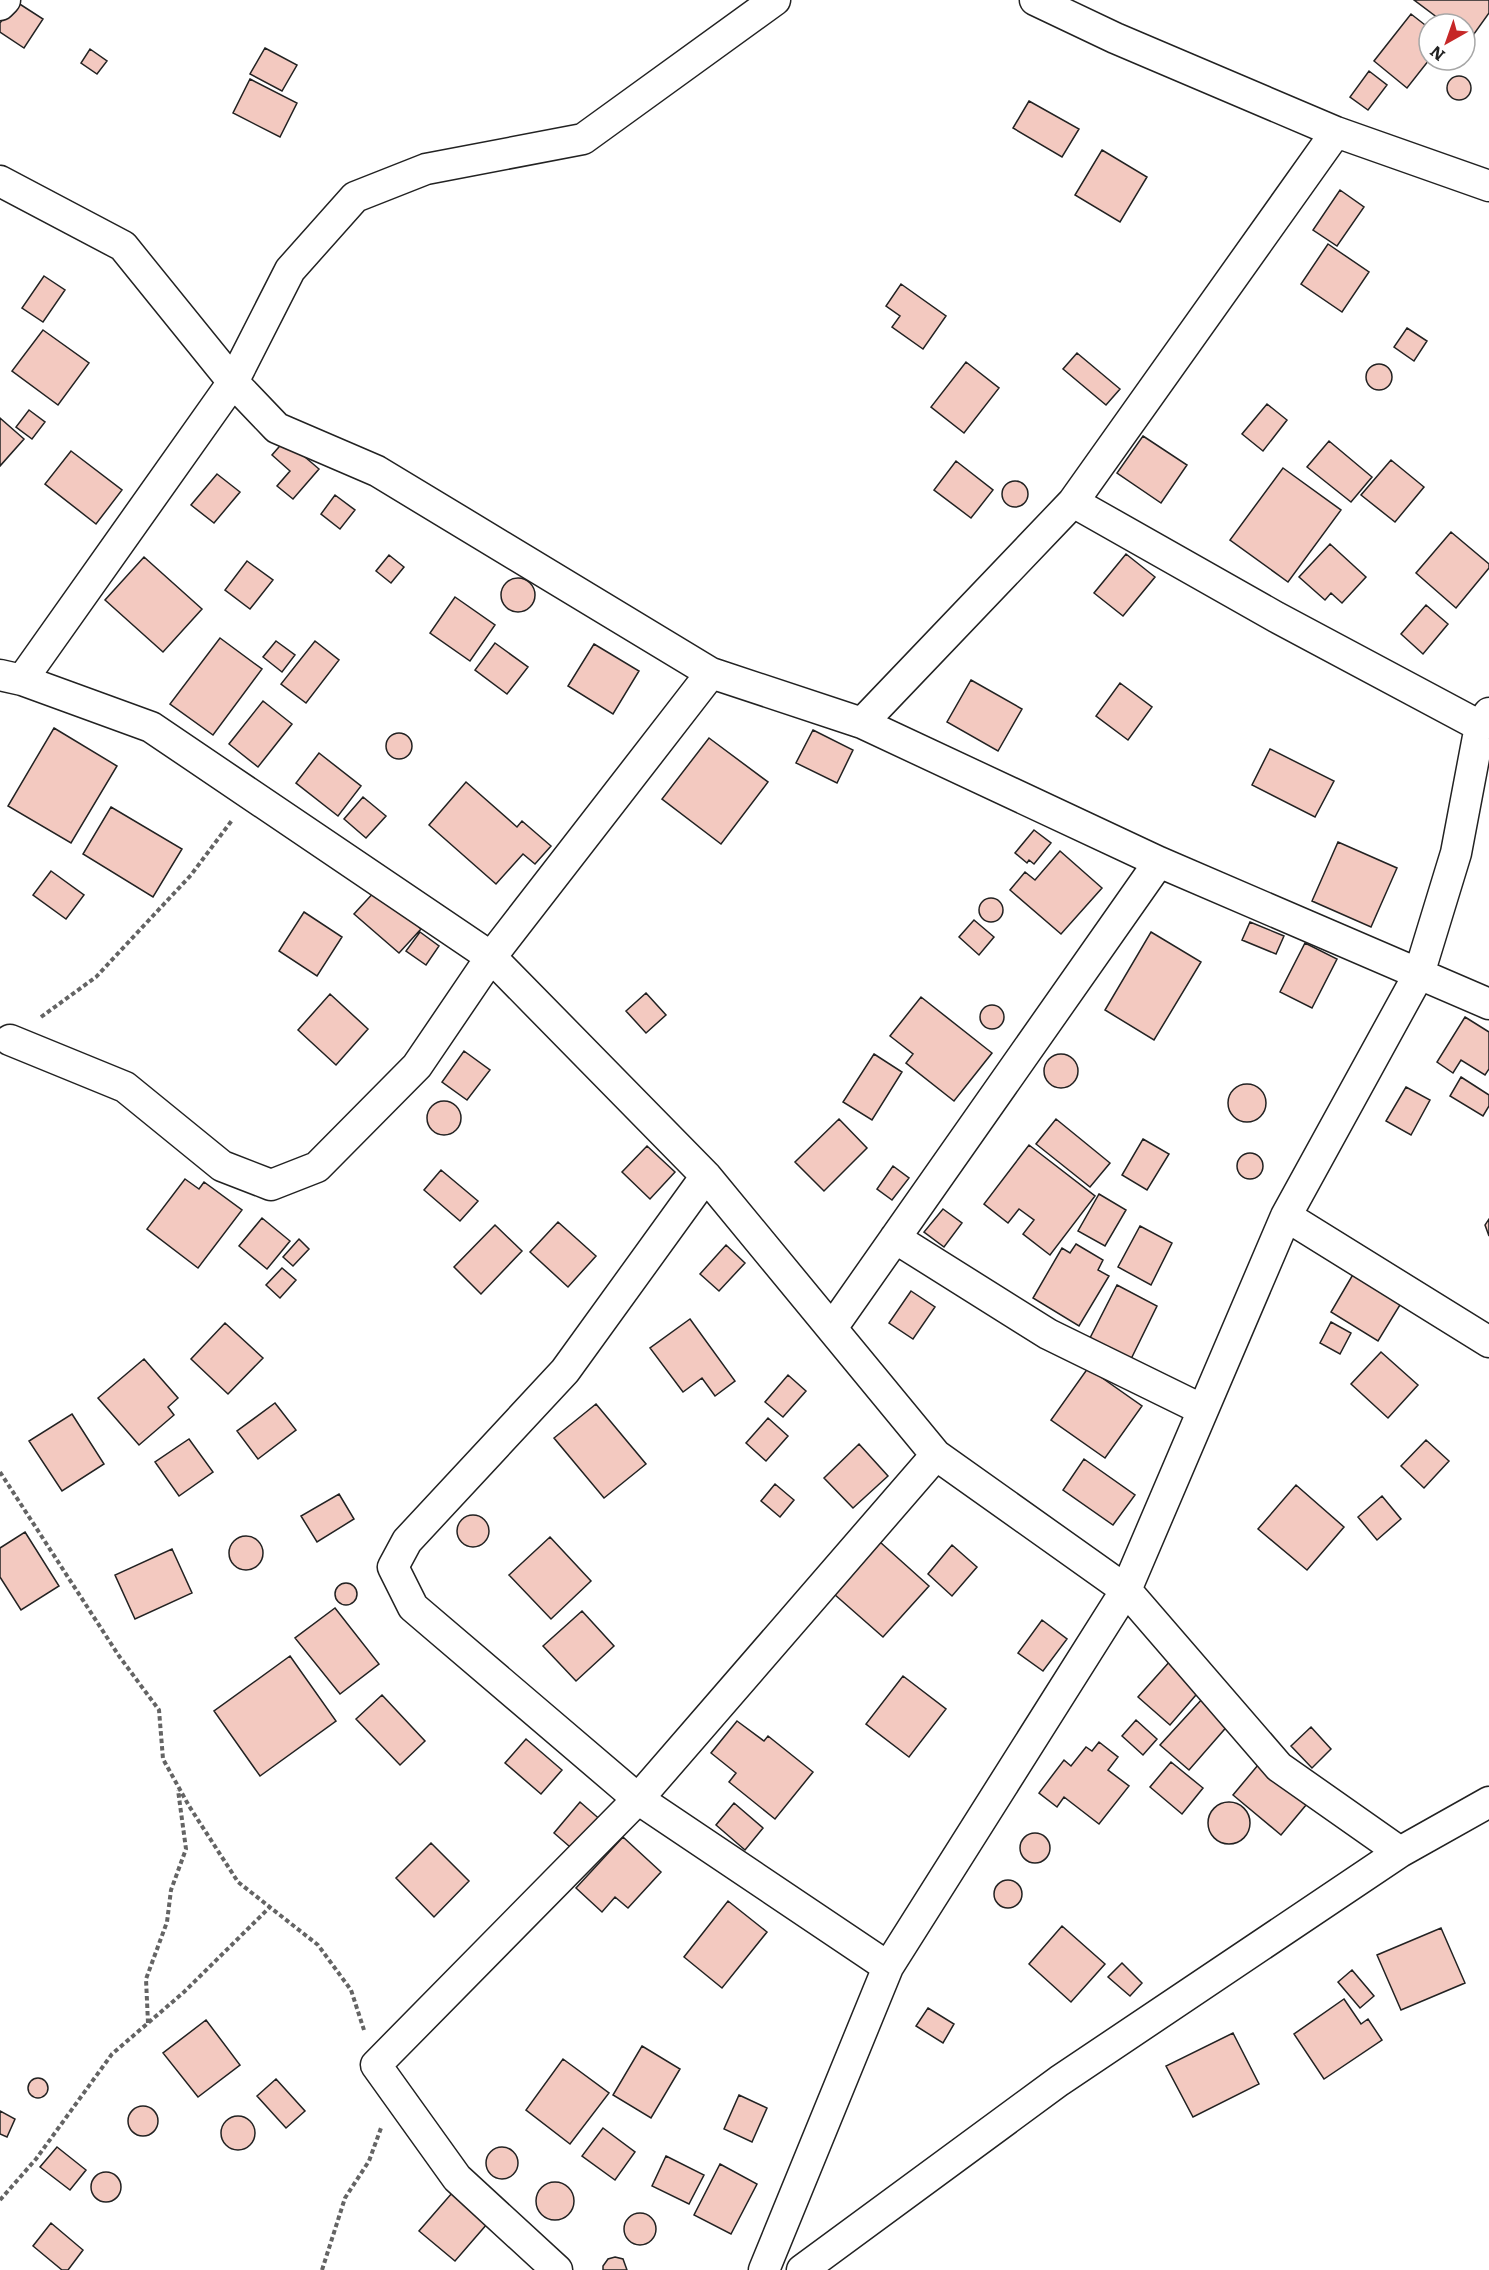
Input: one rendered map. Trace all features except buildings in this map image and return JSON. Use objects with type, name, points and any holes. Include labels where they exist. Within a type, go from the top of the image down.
[{"type":"street","points":[[0,5],[5,0]]},
{"type":"street","points":[[775,0],[583,139],[426,169],[355,196],[290,270],[233,382],[11,678],[151,727],[491,957],[706,1176],[936,1455],[1126,1590],[1279,1767],[1400,1852]]},
{"type":"street","points":[[1035,0],[1115,38],[1336,132],[1489,186]]},
{"type":"street","points":[[862,723],[1073,502],[1336,132]]},
{"type":"street","points":[[0,181],[123,246],[233,382],[277,428],[376,471],[711,673],[862,723],[1159,862],[1489,1004]]},
{"type":"street","points":[[764,2270],[888,1967],[1126,1590],[1286,1216],[1419,974],[1456,853],[1485,720],[1276,617],[1073,502]]},
{"type":"street","points":[[10,1040],[125,1087],[222,1166],[271,1185],[317,1167],[417,1066],[491,957],[711,673]]},
{"type":"street","points":[[832,1328],[1159,862]]},
{"type":"street","points":[[706,1176],[565,1371],[407,1541],[393,1567],[413,1607],[638,1799],[888,1967]]},
{"type":"street","points":[[1286,1216],[1489,1342]]},
{"type":"street","points":[[895,1238],[1048,1334],[1203,1410]]},
{"type":"street","points":[[557,2270],[457,2178],[376,2065],[638,1799],[936,1455]]},
{"type":"street","points":[[802,2270],[1059,2081],[1400,1852],[1489,1802]]},
{"type":"path","points":[[10,1040],[96,977],[191,875],[251,794]]},
{"type":"path","points":[[0,1472],[118,1656],[159,1710],[163,1759],[238,1882],[318,1946],[351,1990],[376,2065]]},
{"type":"path","points":[[148,2023],[146,1979],[167,1923],[171,1890],[186,1849],[178,1786]]},
{"type":"path","points":[[0,2200],[36,2159],[112,2054],[184,1992],[270,1907]]},
{"type":"path","points":[[322,2270],[345,2199],[369,2161],[394,2090]]}]
